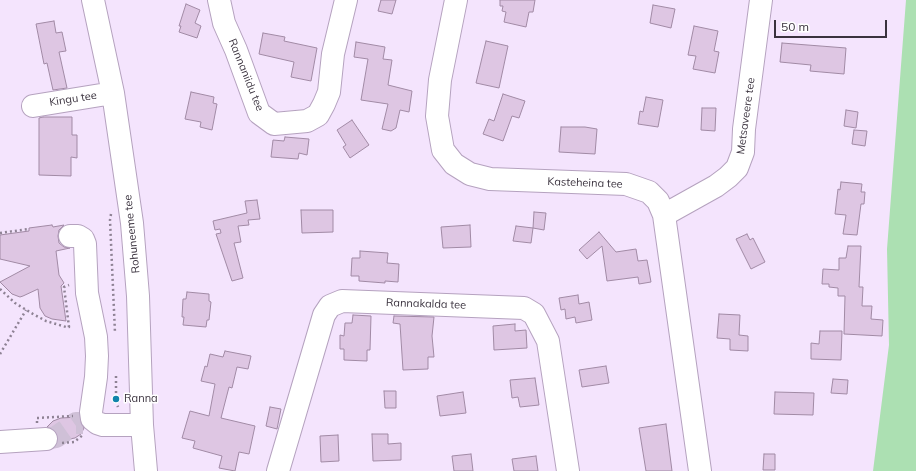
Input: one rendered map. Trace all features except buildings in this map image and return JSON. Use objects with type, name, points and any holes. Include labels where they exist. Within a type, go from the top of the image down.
[{"type":"street","name":"Rohuneeme tee","points":[[93,0],[113,93],[132,223],[138,296],[133,425],[146,471]]},
{"type":"street","name":"Rannaniidu tee","points":[[219,0],[224,23],[236,50],[259,113],[274,124],[307,121],[318,115],[321,110],[329,92],[333,54],[346,0]]},
{"type":"street","name":"Kasteheina tee","points":[[456,0],[440,80],[437,116],[443,150],[454,164],[470,174],[490,179],[626,184],[649,192],[658,201],[664,215],[700,471]]},
{"type":"street","name":"Metsaveere tee","points":[[664,215],[716,186],[728,178],[737,168],[743,152],[744,129],[761,0]]},
{"type":"street","name":"Kingu tee","points":[[33,106],[113,93]]},
{"type":"street","points":[[70,236],[78,236],[85,244],[87,293],[96,336],[96,377],[91,412],[92,419],[90,423],[133,425]]},
{"type":"street","name":"Rannakalda tee","points":[[278,471],[324,315],[330,306],[342,301],[524,308],[534,314],[548,341],[568,471]]},
{"type":"street","points":[[0,442],[46,439]]},
{"type":"path","points":[[113,207],[110,220],[115,336]]},
{"type":"path","points":[[0,233],[29,229]]},
{"type":"path","points":[[0,289],[26,310],[46,321],[69,327],[64,287],[87,276]]},
{"type":"path","points":[[0,354],[26,310]]},
{"type":"path","points":[[116,375],[116,401],[133,425]]},
{"type":"green space","points":[[906,0],[916,0],[916,471],[873,471],[889,345],[887,249]]},
{"type":"tunnel","points":[[46,439],[56,437],[76,423],[83,423]]},
{"type":"place","name":"Ranna","points":[[116,399]]}]
